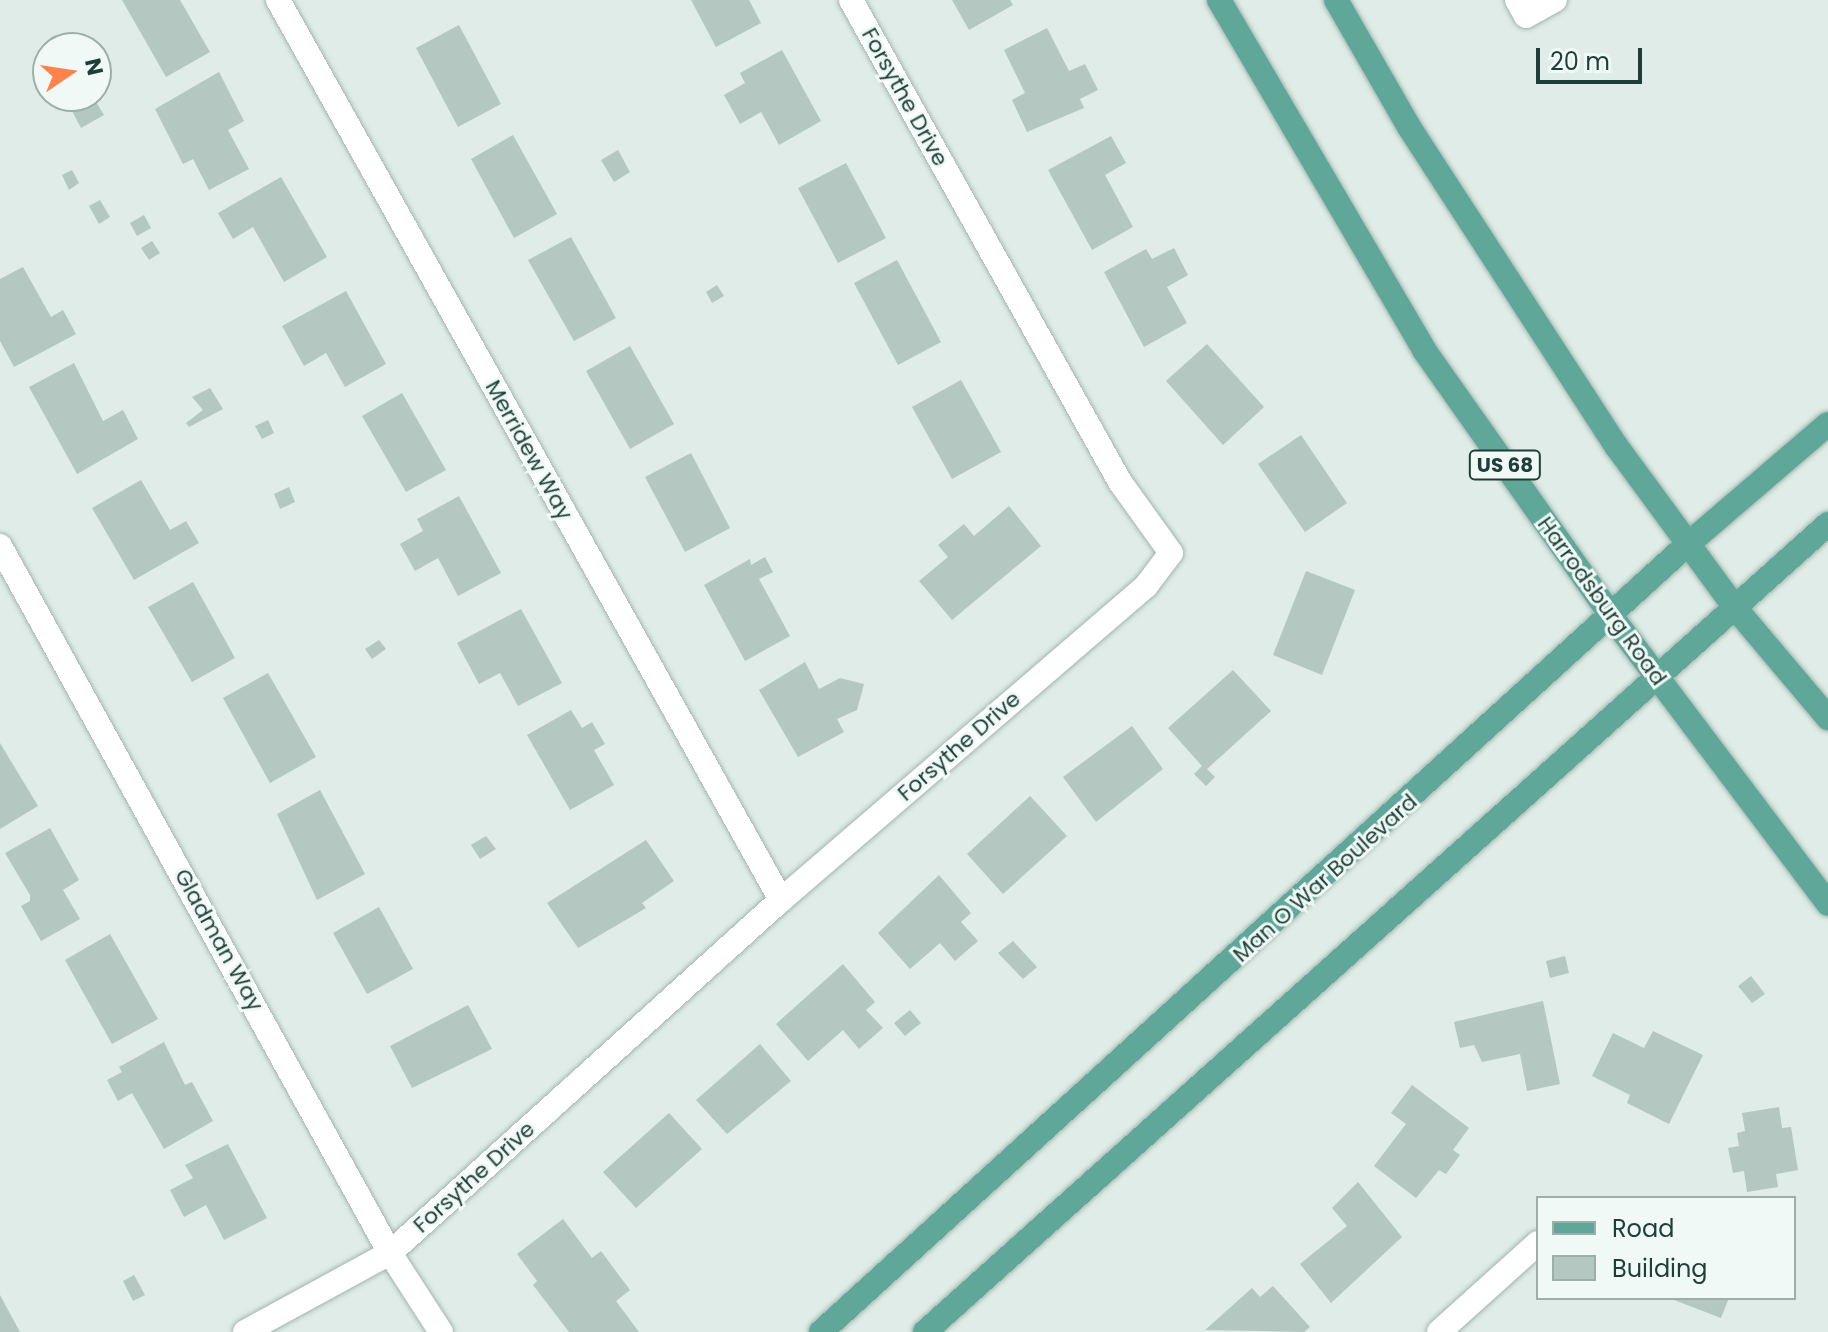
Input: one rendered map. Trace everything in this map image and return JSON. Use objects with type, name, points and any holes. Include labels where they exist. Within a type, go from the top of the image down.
[{"type":"main road","name":"Harrodsburg Road","points":[[1219,0],[1424,350],[1612,617],[1828,904]]},
{"type":"main road","points":[[1336,0],[1418,140],[1617,447],[1736,609],[1828,718]]},
{"type":"main road","name":"Man O War Boulevard","points":[[821,1332],[1612,617],[1688,544],[1828,424]]},
{"type":"main road","points":[[925,1332],[1659,680],[1828,524]]},
{"type":"street","name":"Merridew Way","points":[[278,0],[781,900]]},
{"type":"street","name":"Forsythe Drive","points":[[245,1332],[390,1253],[781,900],[1146,586],[1171,553],[1120,482],[851,0]]},
{"type":"street","points":[[1517,0],[1526,16],[1555,0]]},
{"type":"street","name":"Gladman Way","points":[[0,546],[390,1253],[441,1332]]},
{"type":"street","points":[[1439,1332],[1536,1245]]},
{"type":"building","points":[[122,0],[180,0],[210,52],[166,77]]},
{"type":"building","points":[[691,0],[749,0],[761,23],[716,47]]},
{"type":"building","points":[[952,0],[1010,0],[1013,5],[969,30]]},
{"type":"building","points":[[459,25],[501,104],[458,127],[416,48]]},
{"type":"building","points":[[1047,28],[1069,71],[1085,64],[1098,90],[1080,99],[1084,108],[1027,132],[1012,100],[1025,93],[1004,50]]},
{"type":"building","points":[[782,50],[821,121],[779,145],[761,112],[740,124],[724,95],[745,83],[740,73]]},
{"type":"building","points":[[219,72],[244,121],[228,130],[249,169],[209,190],[193,159],[183,164],[155,109]]},
{"type":"building","points":[[73,112],[102,112],[104,115],[81,128]]},
{"type":"building","points":[[513,135],[557,214],[514,238],[471,159]]},
{"type":"building","points":[[1111,136],[1126,163],[1105,175],[1133,227],[1092,250],[1048,170]]},
{"type":"building","points":[[618,150],[630,172],[614,182],[601,160]]},
{"type":"building","points":[[846,163],[886,238],[838,263],[798,188]]},
{"type":"building","points":[[72,170],[79,183],[69,190],[62,175]]},
{"type":"building","points":[[281,177],[327,257],[284,282],[253,227],[233,239],[218,213]]},
{"type":"building","points":[[100,200],[110,217],[99,224],[89,206]]},
{"type":"building","points":[[144,215],[151,228],[137,236],[130,223]]},
{"type":"building","points":[[571,237],[616,318],[574,341],[528,260]]},
{"type":"building","points":[[152,241],[160,253],[149,260],[141,248]]},
{"type":"building","points":[[1174,248],[1188,275],[1167,287],[1187,323],[1144,347],[1104,272],[1146,249],[1152,259]]},
{"type":"building","points":[[897,260],[941,342],[898,365],[854,283]]},
{"type":"building","points":[[23,267],[51,317],[63,310],[76,334],[14,367],[0,341],[0,279]]},
{"type":"building","points":[[717,285],[724,296],[712,303],[706,292]]},
{"type":"building","points":[[346,291],[386,364],[345,387],[326,353],[304,366],[282,326]]},
{"type":"building","points":[[1207,344],[1264,407],[1223,445],[1166,381]]},
{"type":"building","points":[[630,346],[674,424],[630,449],[586,371]]},
{"type":"building","points":[[74,363],[103,421],[123,410],[138,439],[77,474],[29,387]]},
{"type":"building","points":[[961,380],[1001,452],[952,479],[912,407]]},
{"type":"building","points":[[210,388],[223,409],[189,427],[186,423],[203,410],[192,397]]},
{"type":"building","points":[[402,393],[446,470],[406,492],[362,416]]},
{"type":"building","points":[[268,420],[274,433],[262,439],[255,426]]},
{"type":"building","points":[[1301,435],[1347,503],[1305,532],[1258,464]]},
{"type":"building","points":[[691,453],[730,528],[685,552],[645,477]]},
{"type":"building","points":[[141,480],[170,530],[186,521],[199,543],[134,580],[92,508]]},
{"type":"building","points":[[289,487],[295,502],[280,509],[274,494]]},
{"type":"building","points":[[459,496],[501,573],[458,596],[438,558],[415,571],[400,544],[423,531],[417,519]]},
{"type":"building","points":[[1009,506],[1041,546],[952,620],[919,581],[948,557],[938,545],[964,524],[974,536]]},
{"type":"building","points":[[765,557],[773,572],[759,579],[790,636],[745,661],[704,585],[750,559],[751,565]]},
{"type":"building","points":[[1306,571],[1355,590],[1322,675],[1273,655]]},
{"type":"building","points":[[193,582],[235,658],[192,682],[148,607]]},
{"type":"building","points":[[521,609],[562,683],[518,706],[500,673],[479,684],[457,643]]},
{"type":"building","points":[[379,640],[386,649],[372,659],[365,649]]},
{"type":"building","points":[[805,662],[819,689],[840,678],[864,684],[857,710],[837,719],[844,732],[798,757],[759,690]]},
{"type":"building","points":[[1233,670],[1271,711],[1207,769],[1215,777],[1206,786],[1194,774],[1202,766],[1168,728]]},
{"type":"building","points":[[268,673],[316,757],[270,783],[223,698]]},
{"type":"building","points":[[571,710],[582,728],[592,722],[605,744],[594,750],[614,785],[570,810],[527,735]]},
{"type":"building","points":[[1132,726],[1163,769],[1096,822],[1063,777]]},
{"type":"building","points":[[0,743],[38,806],[0,829]]},
{"type":"building","points":[[320,790],[365,874],[317,900],[277,814]]},
{"type":"building","points":[[1030,796],[1067,836],[1003,894],[967,854]]},
{"type":"building","points":[[50,828],[79,880],[63,890],[80,919],[41,941],[21,906],[30,901],[30,895],[5,853]]},
{"type":"building","points":[[486,836],[496,849],[480,859],[471,845]]},
{"type":"building","points":[[646,840],[674,881],[642,903],[646,908],[578,948],[547,903]]},
{"type":"building","points":[[939,875],[971,913],[961,922],[978,941],[955,961],[940,943],[910,969],[878,933]]},
{"type":"building","points":[[379,907],[413,969],[367,994],[333,933]]},
{"type":"building","points":[[110,934],[158,1019],[112,1044],[65,960]]},
{"type":"building","points":[[1013,941],[1037,967],[1023,979],[998,953]]},
{"type":"building","points":[[1565,956],[1569,973],[1550,978],[1546,961]]},
{"type":"building","points":[[843,964],[875,1002],[866,1010],[883,1028],[859,1049],[843,1030],[808,1061],[776,1024]]},
{"type":"building","points":[[1751,976],[1765,994],[1752,1003],[1738,986]]},
{"type":"building","points":[[1543,1001],[1560,1084],[1527,1091],[1520,1054],[1482,1062],[1474,1045],[1460,1048],[1454,1022]]},
{"type":"building","points":[[468,1005],[492,1049],[412,1088],[390,1046]]},
{"type":"building","points":[[910,1010],[921,1023],[905,1036],[894,1023]]},
{"type":"building","points":[[1653,1031],[1703,1055],[1669,1124],[1627,1103],[1630,1095],[1592,1076],[1613,1033],[1644,1048]]},
{"type":"building","points":[[164,1042],[185,1085],[192,1082],[213,1121],[164,1149],[132,1093],[118,1101],[107,1080],[122,1072],[119,1067]]},
{"type":"building","points":[[760,1044],[791,1081],[727,1134],[696,1100]]},
{"type":"building","points":[[1412,1085],[1469,1128],[1453,1150],[1460,1155],[1446,1174],[1439,1170],[1416,1198],[1374,1166],[1406,1124],[1391,1113]]},
{"type":"building","points":[[1779,1107],[1782,1128],[1791,1127],[1798,1170],[1776,1174],[1778,1187],[1747,1192],[1744,1171],[1733,1173],[1728,1148],[1739,1146],[1737,1133],[1745,1131],[1742,1113]]},
{"type":"building","points":[[669,1113],[702,1149],[636,1208],[603,1172]]},
{"type":"building","points":[[228,1144],[267,1218],[224,1240],[206,1205],[184,1217],[170,1190],[193,1178],[185,1165]]},
{"type":"building","points":[[1358,1182],[1402,1237],[1331,1303],[1300,1264],[1347,1226],[1332,1208]]},
{"type":"building","points":[[563,1219],[592,1258],[601,1251],[630,1290],[616,1301],[639,1332],[569,1332],[533,1285],[537,1281],[517,1254]]},
{"type":"building","points":[[134,1275],[145,1295],[133,1301],[123,1281]]},
{"type":"building","points":[[1273,1286],[1310,1327],[1304,1332],[1205,1330],[1252,1288],[1260,1297]]},
{"type":"building","points":[[0,1295],[20,1332],[0,1332]]},
{"type":"building","points":[[1674,1300],[1728,1300],[1721,1318]]}]
